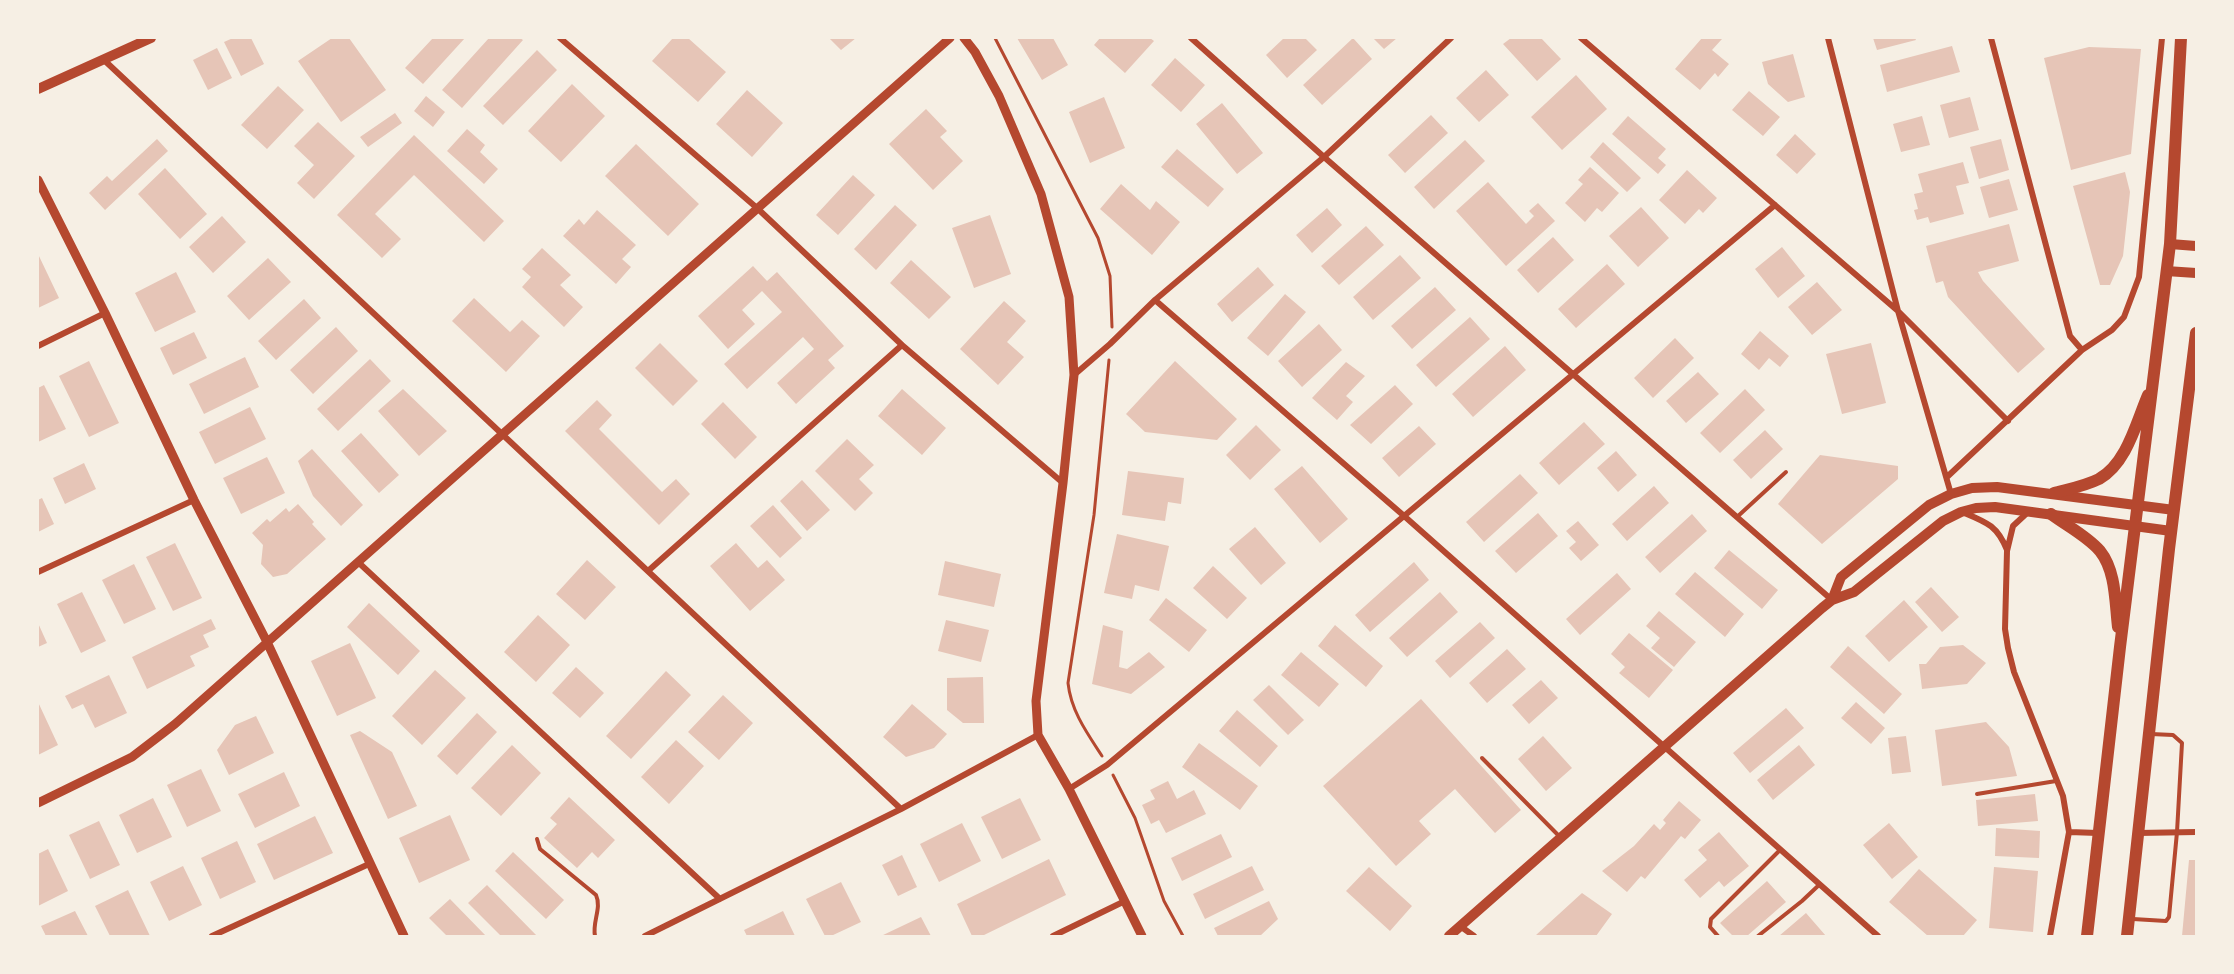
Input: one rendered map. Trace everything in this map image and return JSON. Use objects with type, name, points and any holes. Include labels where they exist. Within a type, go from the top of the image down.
[{"type":"main road","points":[[38,89],[150,38]]},
{"type":"main road","points":[[2087,936],[2170,244],[2181,38]]},
{"type":"main road","points":[[2170,244],[2196,246]]},
{"type":"main road","points":[[2166,271],[2196,273]]},
{"type":"main road","points":[[2127,936],[2171,531],[2196,333]]},
{"type":"main road","points":[[2191,383],[2196,370]]},
{"type":"main road","points":[[2054,493],[2082,486],[2100,478],[2114,466],[2122,456],[2153,383]]},
{"type":"main road","points":[[1832,600],[1841,577],[1907,522],[1929,505],[1951,494],[1972,488],[1998,487],[2054,493],[2174,510]]},
{"type":"main road","points":[[1449,936],[1832,600],[1854,592],[1943,521],[1961,512],[1995,507],[2171,531]]},
{"type":"main road","points":[[2051,514],[2095,547],[2109,566],[2114,584],[2120,647]]},
{"type":"street","points":[[560,38],[757,208],[902,345],[1063,483]]},
{"type":"street","points":[[38,803],[132,757],[175,724],[950,38]]},
{"type":"street","points":[[964,38],[975,52],[999,96],[1041,194],[1069,297],[1074,375],[1036,701],[1038,735],[1069,789],[1142,936]]},
{"type":"street","points":[[1191,38],[1832,600]]},
{"type":"street","points":[[1074,375],[1155,300],[1324,157],[1451,38]]},
{"type":"street","points":[[1581,38],[1898,311],[2008,421]]},
{"type":"street","points":[[1828,38],[1898,311],[1951,494]]},
{"type":"street","points":[[1990,38],[2070,336],[2082,350]]},
{"type":"street","points":[[1947,477],[2082,350],[2112,330],[2124,317],[2139,277],[2162,38]]},
{"type":"street","points":[[104,60],[901,809]]},
{"type":"street","points":[[38,180],[194,500],[267,642],[404,936]]},
{"type":"street","points":[[1069,789],[1107,765],[1775,205]]},
{"type":"street","points":[[1155,300],[1403,515],[1878,936]]},
{"type":"street","points":[[38,346],[105,314]]},
{"type":"street","points":[[648,571],[902,345]]},
{"type":"street","points":[[38,572],[194,500]]},
{"type":"street","points":[[1961,512],[1994,527],[2007,551]]},
{"type":"street","points":[[2029,512],[2013,526],[2007,551],[2005,629],[2014,672],[2063,796],[2069,832],[2050,936]]},
{"type":"street","points":[[358,562],[720,899]]},
{"type":"street","points":[[645,936],[901,809],[1038,735]]},
{"type":"street","points":[[2069,832],[2100,833]]},
{"type":"street","points":[[2138,833],[2196,832]]},
{"type":"street","points":[[212,936],[369,864]]},
{"type":"street","points":[[1053,936],[1125,901]]},
{"type":"street","points":[[1460,926],[1474,936]]},
{"type":"lane","points":[[1737,517],[1786,472]]},
{"type":"lane","points":[[2129,919],[2161,922],[2166,921],[2169,917],[2182,743],[2173,735],[2148,734]]},
{"type":"lane","points":[[1482,758],[1561,838]]},
{"type":"lane","points":[[1977,794],[2057,781]]},
{"type":"lane","points":[[537,839],[540,849],[596,895],[598,901],[593,928],[595,936]]},
{"type":"lane","points":[[1718,936],[1710,927],[1711,919],[1780,850]]},
{"type":"lane","points":[[1758,936],[1820,885]]},
{"type":"path","points":[[995,38],[1098,238],[1106,259],[1112,295],[1110,344],[1094,515],[1068,683],[1075,713],[1131,810],[1164,900],[1183,936]]},
{"type":"building","points":[[233,38],[251,38],[264,64],[241,76],[224,42]]},
{"type":"building","points":[[332,38],[349,38],[386,90],[341,122],[298,61]]},
{"type":"building","points":[[433,38],[465,38],[423,84],[405,68]]},
{"type":"building","points":[[489,38],[520,38],[523,40],[462,108],[442,90]]},
{"type":"building","points":[[673,38],[688,38],[726,72],[698,102],[652,61]]},
{"type":"building","points":[[829,38],[856,38],[841,50]]},
{"type":"building","points":[[1017,38],[1053,38],[1068,65],[1042,80]]},
{"type":"building","points":[[1100,38],[1150,38],[1154,41],[1125,73],[1094,45]]},
{"type":"building","points":[[1284,38],[1305,38],[1317,50],[1287,78],[1266,55]]},
{"type":"building","points":[[1353,38],[1372,59],[1322,105],[1303,85]]},
{"type":"building","points":[[1373,38],[1397,38],[1384,49]]},
{"type":"building","points":[[1511,38],[1541,38],[1561,59],[1537,81],[1503,44]]},
{"type":"building","points":[[1702,38],[1722,39],[1712,50],[1729,64],[1718,77],[1715,73],[1700,90],[1675,69]]},
{"type":"building","points":[[1873,38],[1915,38],[1916,40],[1877,50]]},
{"type":"building","points":[[1952,46],[1960,72],[1887,92],[1880,65]]},
{"type":"building","points":[[2089,47],[2141,49],[2131,154],[2071,170],[2044,58]]},
{"type":"building","points":[[217,48],[232,78],[208,90],[193,60]]},
{"type":"building","points":[[537,50],[557,70],[503,125],[483,106]]},
{"type":"building","points":[[1793,54],[1805,97],[1788,102],[1768,84],[1762,62]]},
{"type":"building","points":[[1175,58],[1205,85],[1181,112],[1151,85]]},
{"type":"building","points":[[1486,70],[1509,95],[1479,122],[1456,98]]},
{"type":"building","points":[[1576,75],[1607,109],[1562,150],[1531,117]]},
{"type":"building","points":[[572,84],[605,116],[561,162],[528,131]]},
{"type":"building","points":[[278,86],[304,110],[267,149],[241,125]]},
{"type":"building","points":[[747,90],[783,123],[752,157],[716,124]]},
{"type":"building","points":[[1749,91],[1780,117],[1763,136],[1732,110]]},
{"type":"building","points":[[426,96],[445,112],[433,127],[414,111]]},
{"type":"building","points":[[1104,97],[1125,148],[1090,163],[1069,112]]},
{"type":"building","points":[[1970,97],[1979,130],[1949,138],[1940,105]]},
{"type":"building","points":[[1222,103],[1263,153],[1237,174],[1196,124]]},
{"type":"building","points":[[926,109],[947,131],[940,137],[963,161],[933,190],[889,144]]},
{"type":"building","points":[[395,113],[402,123],[368,147],[360,137]]},
{"type":"building","points":[[1431,115],[1448,133],[1405,173],[1388,155]]},
{"type":"building","points":[[1628,116],[1666,149],[1658,158],[1666,165],[1658,174],[1612,134]]},
{"type":"building","points":[[1922,116],[1930,145],[1901,152],[1893,124]]},
{"type":"building","points":[[318,122],[355,156],[314,199],[297,183],[314,165],[294,146]]},
{"type":"building","points":[[467,129],[485,145],[480,152],[498,169],[484,184],[447,151]]},
{"type":"building","points":[[1795,134],[1816,154],[1797,174],[1776,155]]},
{"type":"building","points":[[414,135],[504,221],[484,242],[414,175],[375,214],[401,239],[382,258],[337,215]]},
{"type":"building","points":[[157,139],[168,151],[105,210],[89,193],[107,176],[112,181]]},
{"type":"building","points":[[2001,139],[2009,170],[1979,179],[1970,147]]},
{"type":"building","points":[[1465,140],[1485,161],[1434,209],[1414,187]]},
{"type":"building","points":[[1603,142],[1641,178],[1627,192],[1590,157]]},
{"type":"building","points":[[636,144],[699,204],[668,236],[605,176]]},
{"type":"building","points":[[1177,149],[1224,189],[1208,207],[1161,167]]},
{"type":"building","points":[[1963,162],[1969,183],[1956,186],[1964,214],[1930,223],[1928,217],[1917,220],[1914,210],[1918,209],[1914,194],[1923,192],[1918,174]]},
{"type":"building","points":[[1590,167],[1619,193],[1602,212],[1597,208],[1585,222],[1565,203],[1583,184],[1578,180]]},
{"type":"building","points":[[165,168],[207,214],[180,239],[138,194]]},
{"type":"building","points":[[1687,170],[1717,198],[1703,213],[1699,209],[1685,224],[1659,200]]},
{"type":"building","points":[[2125,172],[2130,192],[2123,256],[2110,285],[2100,285],[2073,186]]},
{"type":"building","points":[[853,175],[875,195],[838,235],[816,215]]},
{"type":"building","points":[[2009,179],[2018,210],[1989,218],[1980,187]]},
{"type":"building","points":[[1488,182],[1526,224],[1534,216],[1529,211],[1538,203],[1555,221],[1506,266],[1456,211]]},
{"type":"building","points":[[1121,184],[1150,210],[1156,201],[1180,222],[1152,255],[1100,209]]},
{"type":"building","points":[[895,205],[917,225],[876,270],[854,249]]},
{"type":"building","points":[[1641,207],[1669,238],[1638,267],[1609,236]]},
{"type":"building","points":[[1327,208],[1342,225],[1312,253],[1296,235]]},
{"type":"building","points":[[597,210],[636,245],[622,259],[631,267],[616,284],[563,236],[579,219],[584,225]]},
{"type":"building","points":[[990,215],[1011,274],[974,288],[952,228]]},
{"type":"building","points":[[222,216],[246,242],[213,273],[189,247]]},
{"type":"building","points":[[2009,224],[2019,261],[1978,272],[1983,281],[2045,349],[2018,373],[1948,297],[1943,281],[1936,283],[1926,246]]},
{"type":"building","points":[[1366,226],[1384,245],[1339,285],[1321,266]]},
{"type":"building","points":[[1553,237],[1574,260],[1538,293],[1517,270]]},
{"type":"building","points":[[1782,247],[1805,276],[1778,298],[1755,269]]},
{"type":"building","points":[[542,248],[571,275],[560,285],[583,307],[564,327],[522,287],[531,277],[522,269]]},
{"type":"building","points":[[38,254],[59,298],[38,308]]},
{"type":"building","points":[[1400,255],[1421,278],[1373,320],[1353,297]]},
{"type":"building","points":[[268,258],[291,282],[249,320],[227,296]]},
{"type":"building","points":[[911,260],[951,297],[929,319],[890,283]]},
{"type":"building","points":[[1607,264],[1625,284],[1576,328],[1558,309]]},
{"type":"building","points":[[753,266],[767,281],[777,272],[844,346],[828,360],[835,368],[796,404],[777,383],[814,349],[803,337],[747,389],[724,364],[782,312],[762,291],[742,310],[755,324],[728,349],[698,316]]},
{"type":"building","points":[[1258,267],[1274,285],[1232,322],[1217,304]]},
{"type":"building","points":[[176,272],[196,312],[155,332],[135,293]]},
{"type":"building","points":[[1817,282],[1842,310],[1812,335],[1788,307]]},
{"type":"building","points":[[1435,287],[1456,310],[1412,349],[1391,326]]},
{"type":"building","points":[[1285,294],[1306,312],[1268,356],[1247,338]]},
{"type":"building","points":[[474,298],[510,332],[522,320],[540,336],[506,372],[452,321]]},
{"type":"building","points":[[304,299],[321,318],[276,360],[258,341]]},
{"type":"building","points":[[1004,301],[1026,321],[1007,342],[1024,357],[998,385],[960,349]]},
{"type":"building","points":[[1470,317],[1490,339],[1436,387],[1416,365]]},
{"type":"building","points":[[1319,324],[1342,350],[1302,387],[1278,361]]},
{"type":"building","points":[[336,327],[358,351],[313,394],[290,370]]},
{"type":"building","points":[[1760,331],[1789,356],[1780,367],[1769,358],[1759,370],[1741,354]]},
{"type":"building","points":[[194,332],[207,358],[173,375],[160,348]]},
{"type":"building","points":[[1675,338],[1694,358],[1653,398],[1634,378]]},
{"type":"building","points":[[660,343],[698,381],[673,406],[635,368]]},
{"type":"building","points":[[1871,343],[1886,403],[1842,414],[1826,354]]},
{"type":"building","points":[[1505,346],[1526,370],[1473,417],[1452,394]]},
{"type":"building","points":[[245,357],[259,387],[204,414],[189,384]]},
{"type":"building","points":[[370,359],[391,381],[338,431],[317,409]]},
{"type":"building","points":[[89,361],[119,423],[89,437],[59,376]]},
{"type":"building","points":[[1175,361],[1237,419],[1217,440],[1145,432],[1126,414]]},
{"type":"building","points":[[1346,362],[1365,376],[1346,396],[1353,402],[1337,420],[1312,398]]},
{"type":"building","points":[[1698,372],[1719,394],[1686,423],[1666,401]]},
{"type":"building","points":[[44,385],[66,429],[38,442],[38,388]]},
{"type":"building","points":[[1395,385],[1413,404],[1371,444],[1350,425]]},
{"type":"building","points":[[403,389],[447,431],[419,456],[378,411]]},
{"type":"building","points":[[902,389],[946,428],[922,455],[878,416]]},
{"type":"building","points":[[1745,389],[1765,410],[1720,453],[1700,433]]},
{"type":"building","points":[[597,400],[612,415],[599,429],[662,492],[676,479],[690,494],[659,525],[565,431]]},
{"type":"building","points":[[723,402],[757,437],[735,459],[701,424]]},
{"type":"building","points":[[250,407],[266,439],[215,464],[199,432]]},
{"type":"building","points":[[1584,422],[1605,444],[1559,485],[1539,463]]},
{"type":"building","points":[[1256,425],[1281,450],[1250,480],[1226,455]]},
{"type":"building","points":[[1419,426],[1436,444],[1399,477],[1382,458]]},
{"type":"building","points":[[1765,430],[1783,449],[1751,479],[1733,460]]},
{"type":"building","points":[[361,433],[399,475],[379,493],[341,451]]},
{"type":"building","points":[[847,439],[874,465],[859,479],[873,493],[855,511],[815,471]]},
{"type":"building","points":[[312,449],[363,505],[341,526],[313,496],[298,461]]},
{"type":"building","points":[[1616,451],[1637,475],[1618,492],[1597,468]]},
{"type":"building","points":[[1820,455],[1898,466],[1898,479],[1822,544],[1778,504]]},
{"type":"building","points":[[267,457],[285,493],[241,514],[223,478]]},
{"type":"building","points":[[84,463],[96,489],[65,504],[53,478]]},
{"type":"building","points":[[1302,466],[1348,519],[1320,543],[1274,489]]},
{"type":"building","points":[[1128,471],[1184,478],[1181,504],[1168,502],[1165,521],[1122,515]]},
{"type":"building","points":[[1520,474],[1538,493],[1484,542],[1466,522]]},
{"type":"building","points":[[802,480],[830,510],[807,531],[780,501]]},
{"type":"building","points":[[1654,486],[1669,503],[1627,541],[1612,524]]},
{"type":"building","points":[[42,498],[54,524],[38,532],[38,500]]},
{"type":"building","points":[[298,504],[326,539],[287,574],[273,577],[261,564],[263,545],[252,533],[267,519],[270,522],[286,508],[289,512]]},
{"type":"building","points":[[773,505],[802,538],[780,558],[750,526]]},
{"type":"building","points":[[1538,513],[1558,536],[1516,573],[1495,551]]},
{"type":"building","points":[[1692,514],[1707,531],[1660,573],[1645,557]]},
{"type":"building","points":[[1578,521],[1599,545],[1581,561],[1569,548],[1576,542],[1566,531]]},
{"type":"building","points":[[1255,527],[1286,563],[1261,585],[1229,549]]},
{"type":"building","points":[[1117,534],[1169,546],[1159,591],[1135,585],[1132,599],[1104,593]]},
{"type":"building","points":[[175,543],[202,598],[173,611],[146,557]]},
{"type":"building","points":[[736,543],[758,568],[767,560],[785,580],[750,611],[710,566]]},
{"type":"building","points":[[1729,550],[1778,590],[1762,609],[1714,568]]},
{"type":"building","points":[[587,560],[616,587],[585,620],[556,594]]},
{"type":"building","points":[[945,561],[1001,574],[994,607],[938,595]]},
{"type":"building","points":[[1414,562],[1429,580],[1370,632],[1355,615]]},
{"type":"building","points":[[134,564],[156,609],[124,624],[102,580]]},
{"type":"building","points":[[1213,566],[1247,598],[1227,619],[1193,588]]},
{"type":"building","points":[[1695,572],[1744,614],[1725,637],[1675,594]]},
{"type":"building","points":[[1617,573],[1631,589],[1580,635],[1566,619]]},
{"type":"building","points":[[1931,587],[1959,617],[1942,632],[1915,602]]},
{"type":"building","points":[[82,592],[106,641],[81,653],[57,604]]},
{"type":"building","points":[[1440,592],[1458,612],[1407,657],[1389,638]]},
{"type":"building","points":[[1166,598],[1207,630],[1189,652],[1149,620]]},
{"type":"building","points":[[1904,600],[1928,627],[1889,662],[1865,636]]},
{"type":"building","points":[[369,603],[420,651],[398,675],[347,627]]},
{"type":"building","points":[[1659,611],[1696,642],[1674,667],[1651,648],[1660,638],[1646,626]]},
{"type":"building","points":[[538,615],[570,645],[536,682],[504,652]]},
{"type":"building","points":[[211,619],[216,629],[203,635],[209,647],[190,656],[195,666],[147,689],[132,657]]},
{"type":"building","points":[[946,620],[989,630],[981,662],[938,651]]},
{"type":"building","points":[[1480,622],[1495,638],[1450,678],[1435,661]]},
{"type":"building","points":[[38,623],[47,643],[38,647]]},
{"type":"building","points":[[1103,625],[1123,631],[1119,667],[1127,669],[1149,652],[1165,667],[1131,694],[1092,684]]},
{"type":"building","points":[[1335,625],[1383,666],[1366,687],[1318,646]]},
{"type":"building","points":[[1629,633],[1673,670],[1649,698],[1619,673],[1625,667],[1611,654]]},
{"type":"building","points":[[350,643],[376,698],[337,716],[311,661]]},
{"type":"building","points":[[1963,645],[1986,663],[1967,684],[1922,689],[1919,664],[1926,664],[1940,647]]},
{"type":"building","points":[[1848,646],[1902,694],[1884,714],[1830,667]]},
{"type":"building","points":[[1507,649],[1526,669],[1487,703],[1469,683]]},
{"type":"building","points":[[1301,652],[1339,684],[1319,707],[1281,675]]},
{"type":"building","points":[[576,667],[604,693],[580,718],[552,693]]},
{"type":"building","points":[[435,670],[466,698],[422,745],[392,716]]},
{"type":"building","points":[[666,671],[691,695],[631,759],[606,736]]},
{"type":"building","points":[[109,675],[127,713],[95,728],[83,704],[72,709],[65,696]]},
{"type":"building","points":[[983,677],[984,723],[963,723],[947,710],[947,678]]},
{"type":"building","points":[[1541,680],[1558,698],[1529,724],[1512,705]]},
{"type":"building","points":[[1269,685],[1304,720],[1288,735],[1253,700]]},
{"type":"building","points":[[723,695],[753,723],[719,760],[688,732]]},
{"type":"building","points":[[1421,699],[1521,810],[1495,833],[1455,789],[1419,821],[1431,834],[1396,866],[1323,786]]},
{"type":"building","points":[[38,702],[58,745],[38,755]]},
{"type":"building","points":[[1856,702],[1885,728],[1871,744],[1841,718]]},
{"type":"building","points":[[912,704],[947,734],[934,748],[906,757],[883,737]]},
{"type":"building","points":[[1786,708],[1804,728],[1750,773],[1733,753]]},
{"type":"building","points":[[1237,710],[1278,746],[1260,767],[1219,731]]},
{"type":"building","points":[[477,713],[497,732],[457,775],[437,756]]},
{"type":"building","points":[[256,716],[274,753],[229,775],[217,750],[235,725]]},
{"type":"building","points":[[1986,722],[2009,747],[2017,776],[1942,786],[1935,730]]},
{"type":"building","points":[[360,731],[392,752],[417,806],[388,819],[350,735]]},
{"type":"building","points":[[1543,736],[1572,768],[1546,791],[1518,759]]},
{"type":"building","points":[[1906,736],[1911,772],[1892,774],[1888,738]]},
{"type":"building","points":[[676,740],[704,766],[669,804],[641,777]]},
{"type":"building","points":[[1199,743],[1258,786],[1240,810],[1182,767]]},
{"type":"building","points":[[512,745],[541,773],[501,816],[471,788]]},
{"type":"building","points":[[1799,745],[1815,765],[1773,800],[1757,780]]},
{"type":"building","points":[[201,769],[221,811],[187,827],[167,785]]},
{"type":"building","points":[[284,772],[300,806],[255,828],[238,794]]},
{"type":"building","points":[[1168,781],[1177,799],[1194,790],[1206,814],[1166,833],[1159,820],[1151,824],[1142,805],[1155,799],[1150,790]]},
{"type":"building","points":[[2035,794],[2038,821],[1978,826],[1976,800]]},
{"type":"building","points":[[569,797],[615,840],[598,858],[592,852],[577,868],[544,838],[557,824],[550,818]]},
{"type":"building","points":[[153,798],[172,837],[137,853],[119,815]]},
{"type":"building","points":[[1020,798],[1041,840],[1002,859],[981,817]]},
{"type":"building","points":[[1679,801],[1701,820],[1685,839],[1681,836],[1645,879],[1641,876],[1627,892],[1602,871],[1634,846],[1654,824],[1660,830],[1666,823],[1663,820]]},
{"type":"building","points":[[450,815],[470,860],[419,883],[399,838]]},
{"type":"building","points":[[315,816],[333,853],[274,880],[257,844]]},
{"type":"building","points":[[99,821],[120,865],[90,879],[69,835]]},
{"type":"building","points":[[962,823],[981,861],[939,882],[920,844]]},
{"type":"building","points":[[1889,823],[1918,857],[1892,879],[1863,845]]},
{"type":"building","points":[[1996,828],[2040,831],[2039,858],[1995,856]]},
{"type":"building","points":[[1719,832],[1749,866],[1724,887],[1719,881],[1700,898],[1684,880],[1707,860],[1698,850]]},
{"type":"building","points":[[1221,834],[1232,857],[1182,881],[1171,858]]},
{"type":"building","points":[[237,841],[256,882],[220,899],[201,858]]},
{"type":"building","points":[[48,849],[68,891],[38,906],[38,854]]},
{"type":"building","points":[[513,852],[564,900],[546,919],[495,871]]},
{"type":"building","points":[[902,855],[917,887],[898,896],[882,865]]},
{"type":"building","points":[[1049,859],[1066,895],[982,936],[972,936],[957,904]]},
{"type":"building","points":[[2189,860],[2196,860],[2196,936],[2182,936]]},
{"type":"building","points":[[183,866],[202,905],[169,921],[150,882]]},
{"type":"building","points":[[1252,866],[1264,890],[1205,919],[1193,894]]},
{"type":"building","points":[[1369,867],[1412,906],[1390,931],[1346,891]]},
{"type":"building","points":[[1994,867],[2038,871],[2033,932],[1989,928]]},
{"type":"building","points":[[1919,869],[1977,920],[1963,936],[1928,936],[1889,902]]},
{"type":"building","points":[[1767,881],[1786,902],[1747,936],[1733,936],[1720,923]]},
{"type":"building","points":[[841,882],[861,922],[831,936],[825,936],[806,899]]},
{"type":"building","points":[[487,885],[537,936],[501,936],[468,903]]},
{"type":"building","points":[[128,890],[150,936],[110,936],[95,906]]},
{"type":"building","points":[[1582,893],[1612,914],[1596,936],[1536,935]]},
{"type":"building","points":[[450,899],[486,936],[447,936],[429,918]]},
{"type":"building","points":[[1269,901],[1278,919],[1260,936],[1218,936],[1214,928]]},
{"type":"building","points":[[75,911],[88,936],[46,936],[41,926]]},
{"type":"building","points":[[783,911],[795,936],[747,936],[744,930]]},
{"type":"building","points":[[1806,913],[1826,936],[1779,936]]},
{"type":"building","points":[[921,917],[931,936],[881,936]]}]
